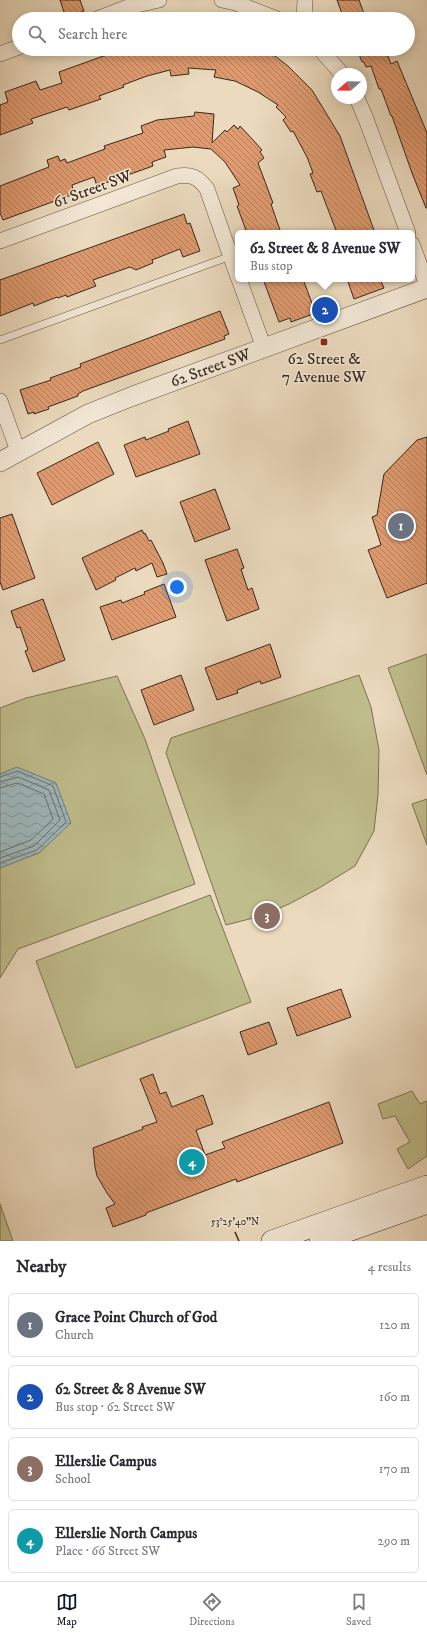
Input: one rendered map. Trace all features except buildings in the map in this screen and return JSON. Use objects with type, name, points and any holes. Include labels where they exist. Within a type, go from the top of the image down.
[{"type":"main road","points":[[330,1235],[427,1186]]},
{"type":"main road","points":[[272,1241],[330,1235],[427,1202]]},
{"type":"street","points":[[111,12],[127,4],[159,0]]},
{"type":"street","points":[[222,0],[236,3],[259,12]]},
{"type":"street","points":[[304,12],[305,0]]},
{"type":"street","points":[[0,54],[12,50]]},
{"type":"street","points":[[326,56],[337,68]]},
{"type":"street","points":[[360,104],[407,230]]},
{"type":"street","name":"61 Street SW","points":[[0,240],[177,176],[185,175],[196,177],[207,189],[230,256]]},
{"type":"street","points":[[415,252],[427,285]]},
{"type":"street","points":[[230,256],[235,270]]},
{"type":"street","points":[[239,282],[264,348]]},
{"type":"street","name":"62 Street SW","points":[[0,462],[88,414],[427,288]]},
{"type":"street","points":[[0,401],[18,451]]},
{"type":"lane","points":[[0,340],[230,256]]},
{"type":"shaded area","points":[[427,654],[427,775],[388,668]]},
{"type":"shaded area","points":[[359,675],[371,707],[379,750],[378,795],[374,831],[355,866],[289,904],[261,916],[226,925],[166,753],[171,738]]},
{"type":"shaded area","points":[[117,676],[145,739],[195,884],[18,949],[0,978],[0,708],[26,698]]},
{"type":"shaded area","points":[[427,799],[427,845],[412,804]]},
{"type":"shaded area","points":[[210,895],[251,1002],[76,1068],[36,961]]},
{"type":"shaded area","points":[[412,1091],[420,1104],[427,1101],[427,1156],[408,1169],[397,1149],[410,1142],[395,1116],[383,1119],[378,1104]]},
{"type":"shaded area","points":[[0,1204],[13,1241],[0,1241]]},
{"type":"water","points":[[17,767],[56,783],[71,823],[39,853],[0,868],[0,774]]},
{"type":"place","name":"62 Street & 8 Avenue SW","points":[[325,310]]},
{"type":"place","name":"62 Street & 7 Avenue SW","points":[[324,342]]},
{"type":"place","name":"Grace Point Church of God","points":[[401,526]]},
{"type":"place","name":"Ellerslie Campus","points":[[267,916]]},
{"type":"place","name":"Ellerslie North Campus","points":[[192,1162]]}]
